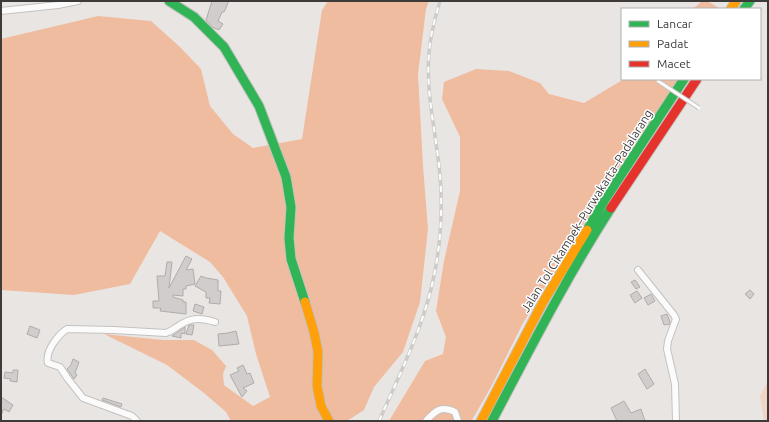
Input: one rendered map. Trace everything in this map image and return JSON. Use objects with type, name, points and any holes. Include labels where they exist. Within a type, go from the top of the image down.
[{"type":"main road","points":[[169,1],[194,17],[224,47],[259,106],[286,178],[291,207],[289,238],[291,259],[314,332],[318,352],[317,386],[321,406],[329,421]]},
{"type":"main road","name":"Jalan Tol Cikampek–Purwakarta–Padalarang","points":[[481,421],[524,337],[555,282],[606,198],[683,80]]},
{"type":"main road","name":"Jalan Tol Cikampek–Purwakarta–Padalarang","points":[[492,421],[530,348],[579,260],[616,201],[696,80]]},
{"type":"street","points":[[1,11],[58,5],[78,1]]},
{"type":"street","points":[[638,270],[676,319],[668,341],[667,349],[675,384],[676,421]]},
{"type":"street","points":[[137,421],[132,416],[83,398],[60,367],[48,363],[51,348],[58,338],[68,329],[166,333],[173,331],[193,318],[203,318],[215,322]]},
{"type":"street","points":[[426,421],[436,410],[448,408],[455,412],[458,421]]},
{"type":"lane","points":[[658,81],[699,108]]},
{"type":"shaded area","points":[[328,1],[429,1],[426,9],[418,74],[428,229],[420,302],[403,352],[374,387],[364,410],[347,421],[231,421],[226,412],[167,365],[104,334],[163,340],[194,340],[212,350],[226,366],[223,374],[224,385],[253,406],[270,397],[256,354],[247,316],[223,277],[210,262],[160,231],[130,284],[74,295],[1,290],[1,39],[98,16],[151,21],[180,47],[201,69],[210,106],[233,134],[253,148],[302,139],[322,10]]},
{"type":"shaded area","points":[[702,1],[707,1],[719,8],[694,8]]},
{"type":"shaded area","points":[[476,69],[509,71],[540,83],[549,94],[584,103],[622,80],[678,80],[667,100],[620,165],[565,253],[522,325],[491,387],[472,420],[389,421],[425,361],[443,354],[446,337],[436,311],[444,261],[460,191],[460,137],[442,99],[444,82]]},
{"type":"shaded area","points":[[768,381],[768,421],[764,421],[760,396]]},
{"type":"building","points":[[212,1],[229,1],[218,21],[223,24],[219,30],[212,27],[206,20]]},
{"type":"building","points":[[186,256],[192,259],[186,270],[193,269],[195,284],[186,286],[186,289],[183,289],[183,296],[173,295],[173,297],[186,302],[186,314],[160,311],[161,308],[153,308],[153,301],[159,301],[157,276],[165,276],[167,262],[172,262],[169,288]]},
{"type":"building","points":[[201,276],[218,280],[218,291],[221,291],[220,304],[209,303],[210,298],[206,298],[206,292],[195,286]]},
{"type":"building","points":[[635,280],[640,287],[636,289],[631,282]]},
{"type":"building","points":[[750,290],[754,294],[750,299],[745,294]]},
{"type":"building","points":[[637,291],[642,298],[635,303],[630,295]]},
{"type":"building","points":[[651,294],[655,301],[648,305],[644,298]]},
{"type":"building","points":[[195,304],[204,307],[202,314],[193,311]]},
{"type":"building","points":[[667,314],[670,324],[664,325],[661,316]]},
{"type":"building","points":[[189,325],[194,325],[192,335],[186,334]]},
{"type":"building","points":[[30,326],[40,330],[37,338],[27,334]]},
{"type":"building","points":[[185,327],[185,334],[181,333],[181,338],[172,336]]},
{"type":"building","points":[[236,331],[239,344],[219,346],[218,334]]},
{"type":"building","points":[[73,359],[79,362],[75,373],[77,375],[74,379],[67,369],[71,365]]},
{"type":"building","points":[[243,365],[247,374],[250,373],[254,383],[243,388],[247,391],[242,397],[230,375],[239,371],[237,368]]},
{"type":"building","points":[[645,369],[654,384],[647,389],[638,374]]},
{"type":"building","points":[[13,370],[18,370],[17,382],[4,378],[5,372],[13,373]]},
{"type":"building","points":[[1,397],[13,405],[9,412],[4,409],[1,415]]},
{"type":"building","points":[[103,398],[122,404],[121,407],[102,400]]},
{"type":"building","points":[[624,401],[631,413],[641,409],[645,421],[617,421],[611,408]]},
{"type":"railway","points":[[379,421],[421,323],[434,277],[438,253],[441,193],[428,71],[430,41],[440,1]]},
{"type":"traffic: fast","points":[[169,1],[194,17],[224,47],[259,106],[286,177],[291,207],[289,238],[291,259],[305,302]]},
{"type":"traffic: fast","points":[[745,8],[750,1]]},
{"type":"traffic: fast","points":[[587,230],[606,198],[683,80]]},
{"type":"traffic: fast","points":[[492,421],[564,286],[611,208]]},
{"type":"traffic: slow","points":[[732,8],[736,1]]},
{"type":"traffic: slow","points":[[481,421],[543,302],[587,230]]},
{"type":"traffic: slow","points":[[305,302],[318,352],[317,386],[321,406],[329,421]]},
{"type":"traffic: jam","points":[[611,208],[696,80]]}]
